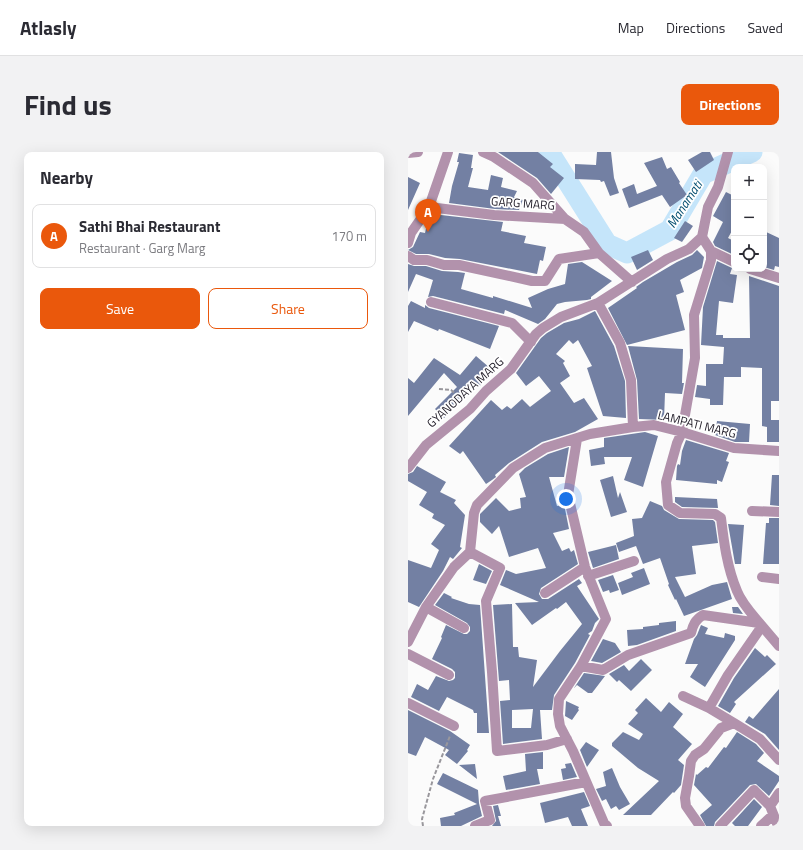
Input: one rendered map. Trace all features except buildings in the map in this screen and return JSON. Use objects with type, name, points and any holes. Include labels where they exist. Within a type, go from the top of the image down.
[{"type":"street","points":[[408,153],[418,152]]},
{"type":"street","points":[[408,243],[411,233],[429,207],[448,152]]},
{"type":"street","points":[[483,152],[494,157],[533,183],[565,219]]},
{"type":"street","points":[[728,152],[718,187],[708,207],[702,237],[711,251],[731,261]]},
{"type":"street","name":"GARG MARG","points":[[429,207],[494,215],[565,219],[584,232],[599,253],[632,282]]},
{"type":"street","name":"GYANODAYA MARG","points":[[408,468],[426,445],[470,409],[511,369],[540,331],[561,317],[598,303],[666,259],[689,249],[702,237]]},
{"type":"street","points":[[711,251],[711,260],[694,315],[695,358],[682,432],[677,443],[666,482],[668,504],[680,513],[716,514],[721,518],[726,559],[737,592],[745,606],[779,646]]},
{"type":"street","points":[[408,256],[414,260],[427,260],[444,265],[460,265],[532,280],[545,281],[559,259],[599,253]]},
{"type":"street","points":[[760,272],[779,278]]},
{"type":"street","points":[[431,302],[512,323],[531,342]]},
{"type":"street","points":[[598,303],[620,343],[631,380],[633,427]]},
{"type":"street","name":"LAMPATI MARG","points":[[470,552],[474,513],[477,506],[513,468],[545,448],[590,434],[654,425],[734,448],[779,451]]},
{"type":"street","points":[[577,439],[568,495],[586,571],[606,618],[581,666],[559,699],[558,714],[560,726],[606,826]]},
{"type":"street","points":[[752,511],[779,512]]},
{"type":"street","points":[[408,642],[426,607],[454,567],[470,552],[500,568],[486,601],[497,751],[547,745],[567,739]]},
{"type":"street","points":[[545,593],[586,571],[634,561]]},
{"type":"street","points":[[762,577],[779,579]]},
{"type":"street","points":[[426,607],[464,628]]},
{"type":"street","points":[[581,666],[603,670],[628,655],[691,633],[693,624],[703,615],[760,625]]},
{"type":"street","points":[[709,708],[760,625]]},
{"type":"street","points":[[408,654],[450,675]]},
{"type":"street","points":[[682,696],[709,708],[760,739],[779,760]]},
{"type":"street","points":[[408,703],[454,726]]},
{"type":"street","points":[[700,826],[686,806],[685,798],[690,776],[690,761],[695,755],[704,749],[721,728],[734,723]]},
{"type":"street","points":[[475,826],[490,820],[485,801],[586,782]]},
{"type":"street","points":[[720,826],[754,790],[771,810],[778,826]]},
{"type":"street","points":[[761,826],[779,793]]},
{"type":"path","points":[[439,389],[451,390],[463,398],[470,409]]},
{"type":"path","points":[[423,826],[422,819],[433,779],[454,726]]},
{"type":"waterway","name":"Manamati","points":[[549,152],[607,244],[627,253],[670,230],[703,174],[752,152]]},
{"type":"place","name":"Sathi Bhai Restaurant","points":[[428,232]]}]
